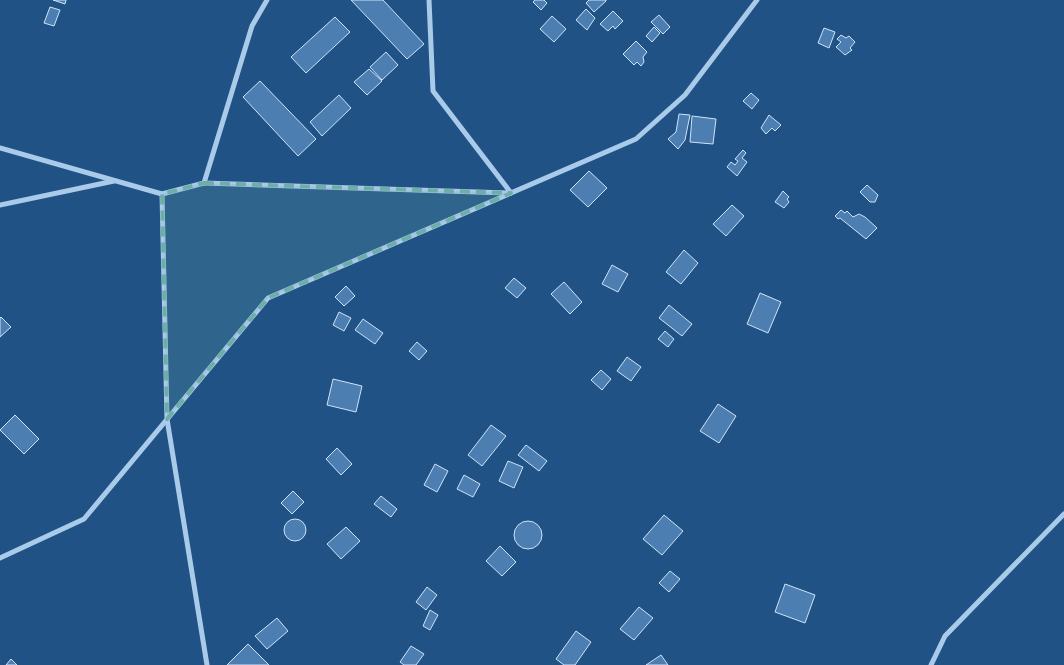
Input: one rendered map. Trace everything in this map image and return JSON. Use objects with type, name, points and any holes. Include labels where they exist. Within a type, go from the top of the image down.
[{"type":"street","points":[[204,183],[252,26],[267,0]]},
{"type":"street","points":[[429,0],[433,91],[511,194]]},
{"type":"street","points":[[0,558],[84,519],[268,298],[636,139],[685,95],[757,0]]},
{"type":"street","points":[[0,148],[162,194],[204,183],[511,194]]},
{"type":"street","points":[[0,206],[116,181]]},
{"type":"street","points":[[162,194],[167,419],[207,665]]},
{"type":"street","points":[[931,665],[945,636],[1064,514]]},
{"type":"highlighted area","points":[[204,183],[511,193],[268,298],[167,419],[162,194]]},
{"type":"building","points":[[53,0],[66,0],[65,4]]},
{"type":"building","points":[[351,0],[383,0],[424,44],[407,59]]},
{"type":"building","points":[[535,0],[544,0],[547,3],[541,10],[533,2]]},
{"type":"building","points":[[589,0],[606,1],[594,12],[586,3]]},
{"type":"building","points":[[50,7],[60,10],[54,26],[44,23]]},
{"type":"building","points":[[586,9],[595,18],[587,30],[576,20]]},
{"type":"building","points":[[613,11],[623,21],[615,29],[613,26],[608,31],[600,24]]},
{"type":"building","points":[[659,15],[670,27],[663,34],[651,22]]},
{"type":"building","points":[[552,16],[566,29],[554,42],[540,29]]},
{"type":"building","points":[[335,17],[350,32],[306,73],[291,57]]},
{"type":"building","points":[[654,27],[660,33],[652,42],[646,36]]},
{"type":"building","points":[[824,28],[835,32],[829,48],[818,43]]},
{"type":"building","points":[[841,35],[846,38],[849,36],[855,42],[850,48],[852,50],[845,55],[836,47],[841,42],[837,39]]},
{"type":"building","points":[[636,41],[647,52],[643,57],[644,62],[641,66],[637,62],[634,65],[623,54]]},
{"type":"building","points":[[386,52],[398,65],[382,80],[370,67]]},
{"type":"building","points":[[369,69],[382,81],[367,95],[354,82]]},
{"type":"building","points":[[260,81],[316,139],[298,156],[243,97]]},
{"type":"building","points":[[751,93],[759,100],[752,109],[743,101]]},
{"type":"building","points":[[339,95],[351,108],[322,136],[310,122]]},
{"type":"building","points":[[679,114],[690,115],[685,140],[678,149],[668,139],[676,132]]},
{"type":"building","points":[[769,115],[781,125],[775,131],[772,128],[766,134],[761,128]]},
{"type":"building","points":[[692,116],[716,119],[713,144],[690,142]]},
{"type":"building","points":[[743,150],[746,153],[742,158],[747,162],[737,176],[727,167],[731,162],[735,165],[738,161],[735,159]]},
{"type":"building","points":[[589,171],[607,188],[588,207],[570,190]]},
{"type":"building","points":[[867,185],[878,195],[875,202],[870,202],[860,192]]},
{"type":"building","points":[[783,191],[789,197],[787,199],[789,202],[784,208],[775,202]]},
{"type":"building","points":[[732,205],[744,216],[726,236],[713,224]]},
{"type":"building","points":[[841,210],[845,213],[847,211],[853,217],[859,214],[865,217],[877,228],[866,239],[835,216]]},
{"type":"building","points":[[684,250],[698,263],[681,284],[666,272]]},
{"type":"building","points":[[612,265],[628,274],[618,292],[602,284]]},
{"type":"building","points":[[514,278],[526,288],[517,298],[505,288]]},
{"type":"building","points":[[564,282],[582,302],[570,314],[551,294]]},
{"type":"building","points":[[346,286],[355,296],[344,306],[335,297]]},
{"type":"building","points":[[760,293],[781,302],[768,333],[747,324]]},
{"type":"building","points":[[669,305],[692,324],[682,336],[659,318]]},
{"type":"building","points":[[339,312],[351,318],[344,331],[333,325]]},
{"type":"building","points":[[0,318],[11,327],[0,337]]},
{"type":"building","points":[[363,319],[383,333],[375,344],[355,330]]},
{"type":"building","points":[[665,331],[674,339],[668,347],[658,339]]},
{"type":"building","points":[[417,342],[427,351],[419,360],[409,351]]},
{"type":"building","points":[[627,357],[641,367],[631,381],[617,371]]},
{"type":"building","points":[[601,370],[611,379],[602,390],[591,380]]},
{"type":"building","points":[[333,379],[362,386],[356,412],[327,405]]},
{"type":"building","points":[[718,404],[736,416],[719,443],[700,431]]},
{"type":"building","points":[[15,415],[39,439],[24,454],[0,430]]},
{"type":"building","points":[[491,425],[506,436],[482,466],[468,455]]},
{"type":"building","points":[[526,445],[547,461],[539,471],[518,455]]},
{"type":"building","points":[[337,448],[352,464],[341,475],[326,459]]},
{"type":"building","points":[[508,461],[523,467],[514,488],[499,481]]},
{"type":"building","points":[[435,464],[448,471],[437,492],[424,485]]},
{"type":"building","points":[[464,475],[480,484],[473,497],[457,489]]},
{"type":"building","points":[[293,491],[304,502],[292,514],[281,503]]},
{"type":"building","points":[[381,496],[397,509],[391,517],[374,504]]},
{"type":"building","points":[[664,515],[683,531],[662,555],[643,539]]},
{"type":"building","points":[[295,519],[303,522],[306,530],[303,538],[295,541],[287,538],[284,530],[287,522]]},
{"type":"building","points":[[528,521],[538,525],[542,535],[538,545],[528,549],[518,545],[514,535],[518,525]]},
{"type":"building","points":[[346,527],[360,541],[341,559],[327,544]]},
{"type":"building","points":[[500,546],[516,562],[502,576],[486,561]]},
{"type":"building","points":[[670,571],[680,579],[669,592],[659,583]]},
{"type":"building","points":[[785,584],[815,595],[805,623],[775,612]]},
{"type":"building","points":[[427,587],[437,595],[426,610],[416,602]]},
{"type":"building","points":[[639,607],[653,618],[634,640],[620,629]]},
{"type":"building","points":[[430,610],[438,615],[430,630],[423,626]]},
{"type":"building","points":[[277,618],[288,631],[267,649],[255,636]]},
{"type":"building","points":[[576,631],[591,642],[575,665],[564,665],[556,659]]},
{"type":"building","points":[[248,644],[269,665],[227,665]]},
{"type":"building","points":[[411,646],[424,654],[416,665],[404,665],[400,662]]},
{"type":"building","points":[[661,655],[668,665],[646,665]]},
{"type":"building","points":[[11,659],[17,665],[6,665]]}]
